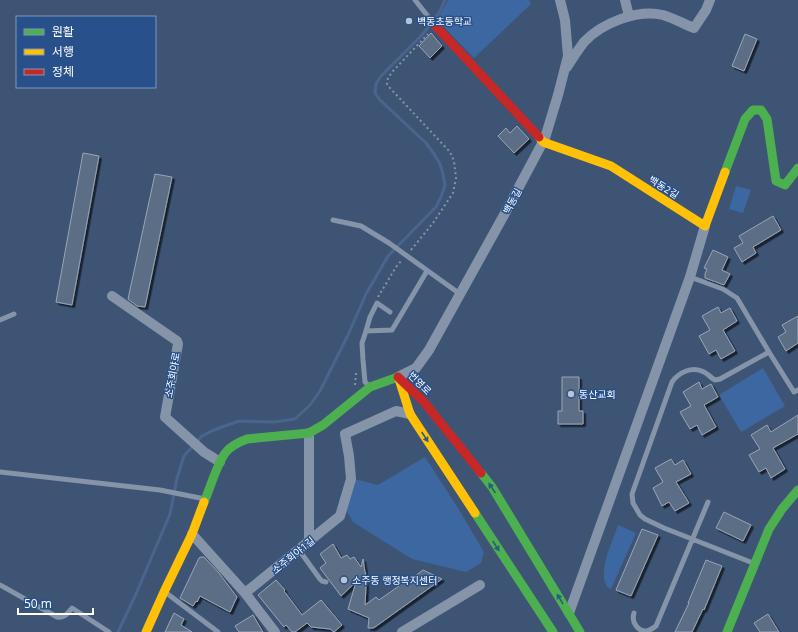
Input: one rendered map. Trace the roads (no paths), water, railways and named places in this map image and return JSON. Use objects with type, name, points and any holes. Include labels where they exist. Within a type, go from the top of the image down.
[{"type":"street","name":"백동길","points":[[398,377],[416,368],[429,350],[545,138],[568,56],[565,20],[560,0]]},
{"type":"street","points":[[626,0],[630,16]]},
{"type":"street","points":[[564,72],[584,43],[595,32],[622,18],[642,14],[662,15],[694,28],[706,10],[710,0]]},
{"type":"street","name":"백동2길","points":[[433,23],[542,142],[611,166],[705,226]]},
{"type":"street","points":[[569,613],[690,277],[705,226],[745,119],[753,110],[761,110],[767,119],[776,181],[785,185],[798,168]]},
{"type":"street","name":"소주회야로","points":[[112,296],[177,341],[178,344],[165,417],[204,452],[220,462]]},
{"type":"street","points":[[146,632],[192,534],[220,462],[225,453],[232,446],[247,439],[309,433],[323,425],[370,387],[398,377]]},
{"type":"street","name":"번영로","points":[[398,377],[424,402],[492,486],[580,632]]},
{"type":"street","name":"번영로","points":[[398,377],[410,414],[553,632]]},
{"type":"street","name":"소주회야1길","points":[[245,593],[340,516],[351,479],[345,434],[396,411],[410,414]]},
{"type":"street","points":[[309,433],[309,542]]},
{"type":"street","points":[[441,461],[447,450],[454,447],[461,448]]},
{"type":"street","points":[[729,631],[769,529],[782,509],[798,490]]},
{"type":"street","points":[[192,534],[245,593],[275,632]]},
{"type":"street","points":[[402,632],[480,585]]},
{"type":"lane","points":[[415,0],[433,23]]},
{"type":"lane","points":[[333,220],[360,226],[389,243],[460,294]]},
{"type":"lane","points":[[366,331],[392,330],[428,271]]},
{"type":"lane","points":[[690,277],[723,289],[737,298],[753,320],[768,352],[794,392],[798,390]]},
{"type":"lane","points":[[370,387],[366,382],[362,343],[370,317],[377,303],[390,312]]},
{"type":"lane","points":[[0,320],[14,314]]},
{"type":"lane","points":[[754,564],[644,519],[633,503],[632,494],[672,382],[680,374],[697,369],[703,371],[715,380],[720,379],[768,352]]},
{"type":"lane","points":[[0,472],[160,490],[206,499]]},
{"type":"lane","points":[[634,613],[633,621],[640,629],[648,631],[656,626],[708,502]]},
{"type":"lane","points":[[299,550],[320,579],[326,582]]},
{"type":"lane","points":[[0,585],[56,617],[61,618],[66,616],[72,608],[109,632]]},
{"type":"lane","points":[[164,592],[218,632]]},
{"type":"waterway","points":[[434,19],[439,13],[445,0]]},
{"type":"waterway","points":[[118,632],[170,514],[177,478],[184,456],[202,436],[214,430],[239,421],[274,422],[295,419],[310,405],[320,391],[348,335],[366,294],[388,256],[436,207],[445,185],[440,164],[426,143],[380,100],[375,93],[376,84],[381,76],[430,25]]},
{"type":"place","name":"백동초등학교","points":[[409,21]]},
{"type":"place","name":"동산교회","points":[[571,394]]},
{"type":"place","name":"소주동 행정복지센터","points":[[344,580]]}]
